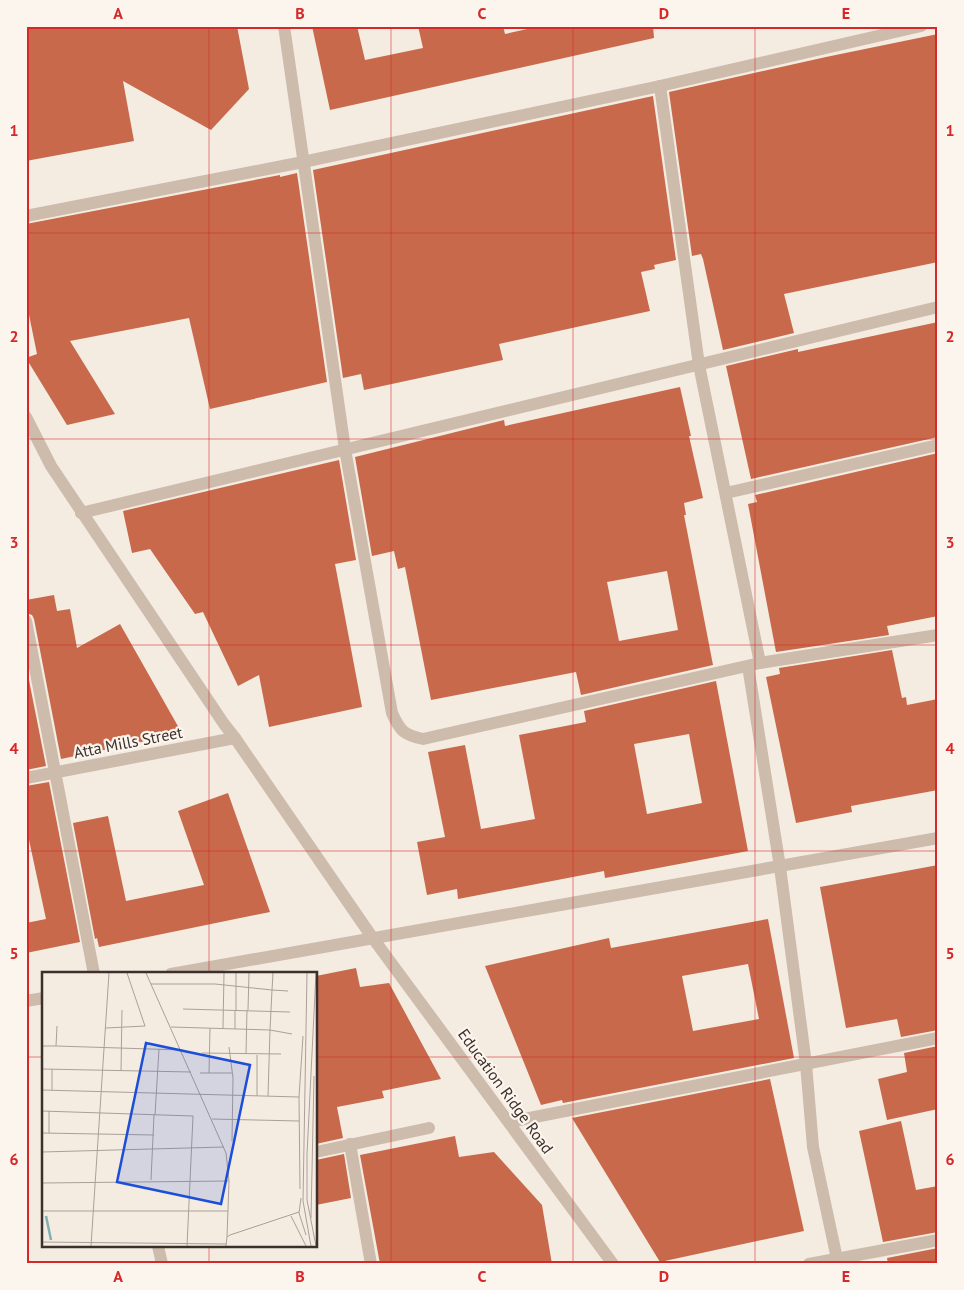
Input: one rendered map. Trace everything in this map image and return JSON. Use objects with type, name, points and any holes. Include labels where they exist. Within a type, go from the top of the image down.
[{"type":"street","points":[[284,26],[345,449],[392,713],[399,727],[408,736],[423,739],[754,664],[938,635]]},
{"type":"street","points":[[26,216],[303,162],[660,86],[921,26]]},
{"type":"street","points":[[660,86],[699,366],[726,493],[754,664],[806,1064],[814,1147],[836,1259]]},
{"type":"street","points":[[81,513],[699,366],[938,307]]},
{"type":"street","name":"Education Ridge Road","points":[[26,417],[50,466],[218,716],[372,937],[613,1264]]},
{"type":"street","points":[[726,493],[938,445]]},
{"type":"street","points":[[26,621],[94,972]]},
{"type":"street","name":"Atta Mills Street","points":[[26,778],[235,738]]},
{"type":"street","points":[[182,972],[938,838]]},
{"type":"street","points":[[26,1001],[42,998]]},
{"type":"street","points":[[509,1122],[938,1038]]},
{"type":"street","points":[[318,1152],[429,1128]]},
{"type":"street","points":[[350,1144],[371,1264]]},
{"type":"street","points":[[809,1264],[938,1240]]},
{"type":"street","points":[[158,1248],[162,1264]]},
{"type":"building","points":[[26,26],[237,26],[249,89],[211,130],[123,81],[134,141],[26,161]]},
{"type":"building","points":[[312,26],[357,26],[365,60],[423,48],[418,26],[503,26],[505,34],[541,26],[653,26],[654,38],[330,110]]},
{"type":"building","points":[[938,34],[938,262],[784,294],[794,333],[723,350],[703,259],[701,254],[692,256],[669,92]]},
{"type":"building","points":[[653,96],[676,260],[654,265],[655,269],[641,272],[650,311],[499,344],[503,360],[364,390],[361,374],[343,378],[313,170]]},
{"type":"building","points":[[297,173],[327,382],[210,409],[189,318],[70,341],[115,414],[67,425],[26,358],[37,354],[26,300],[26,224]]},
{"type":"building","points":[[938,322],[938,437],[751,479],[726,366],[798,349],[798,352]]},
{"type":"building","points":[[680,387],[703,498],[684,503],[686,515],[684,515],[713,665],[581,695],[576,672],[431,700],[405,567],[398,569],[394,551],[372,556],[355,457],[504,420],[505,426]],"holes":[[[667,571],[678,630],[619,641],[607,582]]]},
{"type":"building","points":[[938,453],[938,616],[887,626],[889,635],[776,652],[748,504],[757,502],[755,495]]},
{"type":"building","points":[[339,460],[356,560],[335,564],[362,707],[269,727],[259,675],[238,686],[203,612],[195,614],[150,549],[132,553],[123,511]]},
{"type":"building","points":[[54,595],[57,611],[70,609],[77,648],[120,624],[179,728],[160,738],[61,759],[34,619],[32,615],[26,613],[26,600]]},
{"type":"building","points":[[892,650],[902,698],[906,697],[907,705],[938,699],[938,790],[851,806],[852,812],[796,823],[766,677],[780,674],[779,668]]},
{"type":"building","points":[[26,665],[46,766],[26,770]]},
{"type":"building","points":[[716,681],[748,851],[605,878],[604,871],[458,899],[457,889],[427,895],[417,842],[445,837],[428,752],[465,745],[481,829],[535,819],[519,735],[586,722],[584,711]],"holes":[[[689,734],[702,803],[647,814],[634,744]]]},
{"type":"building","points":[[49,782],[80,942],[26,953],[26,923],[46,919],[26,826],[26,786]]},
{"type":"building","points":[[228,793],[270,912],[99,947],[97,938],[95,939],[73,823],[108,816],[126,901],[204,885],[178,811]]},
{"type":"building","points":[[938,865],[938,1030],[901,1037],[897,1019],[846,1028],[820,887]]},
{"type":"building","points":[[768,919],[794,1058],[563,1103],[562,1100],[541,1105],[485,966],[609,938],[611,948]],"holes":[[[748,964],[759,1019],[693,1031],[682,976]]]},
{"type":"building","points":[[356,968],[360,987],[389,983],[441,1079],[382,1091],[384,1098],[337,1107],[343,1138],[318,1144],[318,976]]},
{"type":"building","points":[[938,1046],[938,1109],[887,1120],[878,1079],[907,1072],[904,1053]]},
{"type":"building","points":[[770,1079],[804,1231],[660,1262],[572,1118]]},
{"type":"building","points":[[901,1121],[916,1190],[938,1186],[938,1232],[883,1242],[859,1131]]},
{"type":"building","points":[[455,1136],[459,1157],[494,1152],[542,1205],[552,1264],[380,1264],[360,1155]]},
{"type":"building","points":[[344,1154],[351,1198],[318,1205],[318,1160]]},
{"type":"building","points":[[938,1248],[938,1264],[888,1264],[887,1258]]}]
